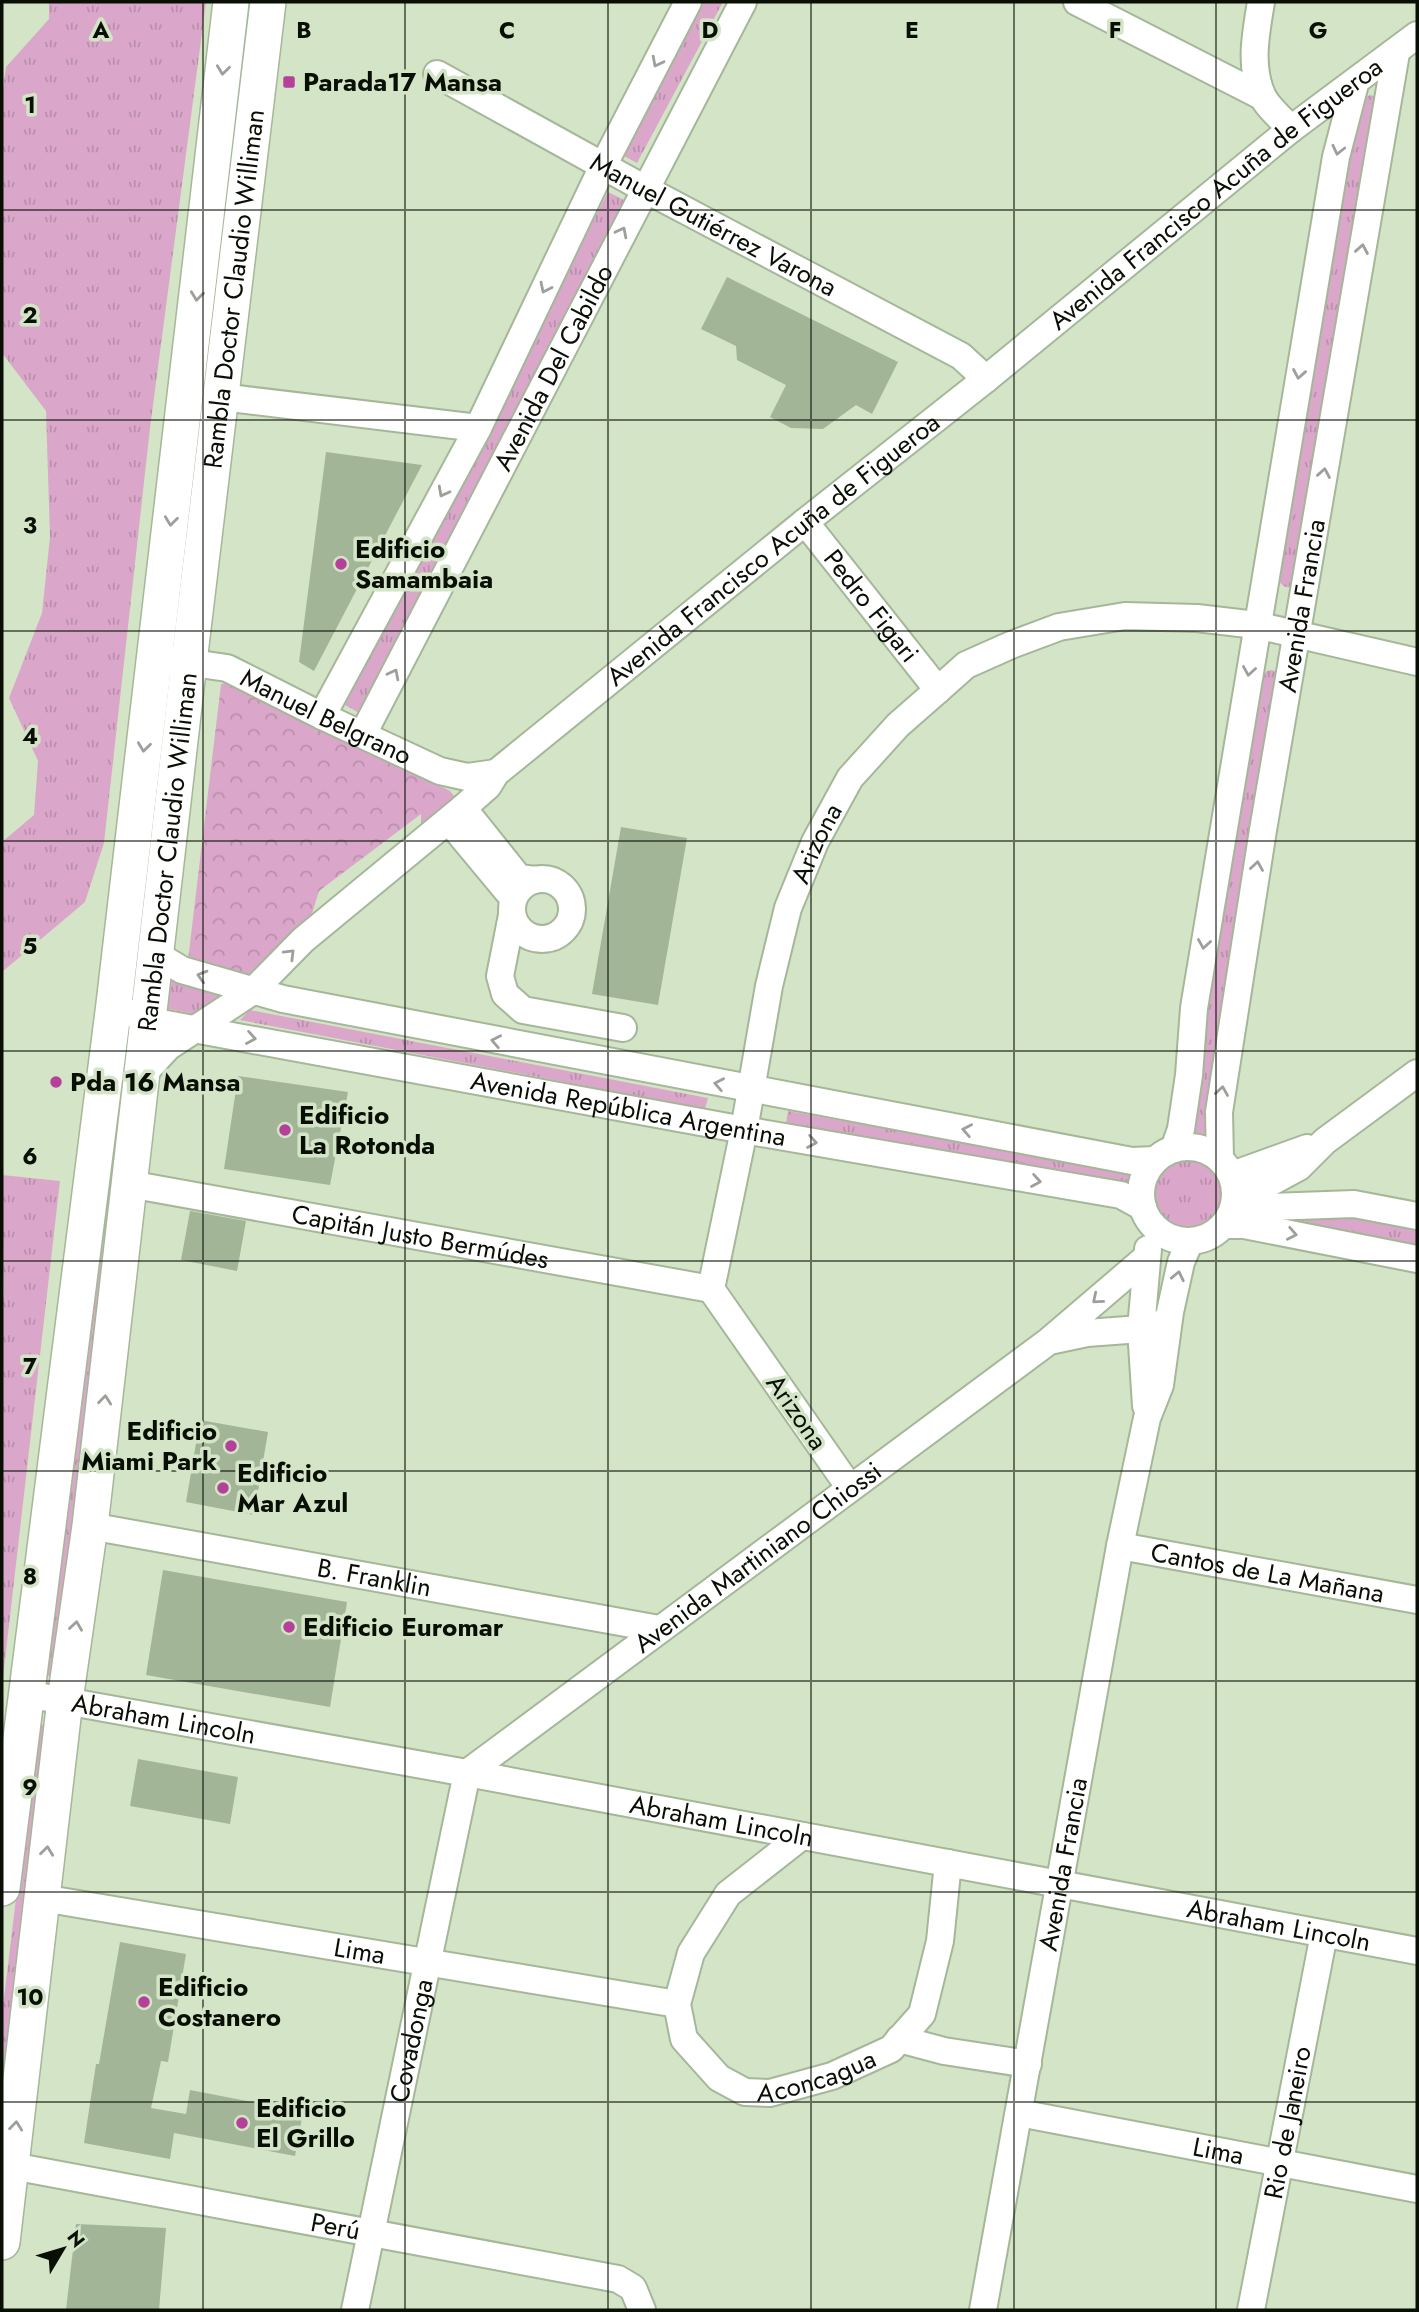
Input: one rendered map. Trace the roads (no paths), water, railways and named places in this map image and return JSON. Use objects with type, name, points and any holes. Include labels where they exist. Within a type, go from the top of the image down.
[{"type":"main road","name":"Rambla Doctor Claudio Williman","points":[[2,1888],[114,1004],[231,2]]},
{"type":"main road","name":"Rambla Doctor Claudio Williman","points":[[2,2242],[65,1700],[90,1526],[150,1021],[189,662],[268,2]]},
{"type":"street","name":"Avenida Del Cabildo","points":[[321,716],[478,428],[603,166],[688,2]]},
{"type":"street","name":"Avenida Del Cabildo","points":[[363,734],[743,2]]},
{"type":"street","points":[[1077,2],[1263,97],[1291,129]]},
{"type":"street","points":[[1261,2],[1254,68],[1263,97]]},
{"type":"street","name":"Avenida Francisco Acuña de Figueroa","points":[[143,1074],[168,1047],[253,991],[303,940],[456,814],[488,786],[496,773],[986,379],[1291,129],[1354,84],[1409,50]]},
{"type":"street","name":"Avenida Francia","points":[[1226,1167],[1219,1112],[1265,817],[1297,634],[1409,50]]},
{"type":"street","name":"Manuel Gutiérrez Varona","points":[[437,74],[645,189],[961,356],[986,379]]},
{"type":"street","name":"Avenida Francia","points":[[1164,1154],[1181,1129],[1189,1075],[1194,1009],[1256,625],[1336,157],[1354,84]]},
{"type":"street","points":[[221,397],[478,428]]},
{"type":"street","name":"Pedro Figari","points":[[806,522],[938,690]]},
{"type":"street","name":"Arizona","points":[[850,1488],[711,1289],[752,1090],[769,986],[788,908],[815,842],[850,778],[898,725],[967,665],[1059,627],[1125,617],[1197,618],[1256,625],[1417,663]]},
{"type":"street","name":"Manuel Belgrano","points":[[155,657],[227,668],[321,716],[440,771],[467,777],[496,773]]},
{"type":"street","points":[[456,814],[519,878],[551,881],[564,889],[572,903],[571,918],[563,932],[548,939],[533,938],[520,929],[503,884],[456,814]]},
{"type":"street","points":[[535,880],[521,887],[513,908],[500,976],[505,994],[523,1010],[623,1028]]},
{"type":"street","name":"Avenida República Argentina","points":[[157,955],[182,970],[283,999],[1132,1161],[1164,1154]]},
{"type":"street","name":"Avenida República Argentina","points":[[114,1004],[150,1021],[744,1130],[1121,1195],[1148,1216]]},
{"type":"street","points":[[1417,1073],[1325,1141],[1299,1167],[1231,1211],[1209,1237],[1191,1241],[1170,1237],[1148,1216],[1142,1182],[1164,1154],[1187,1146],[1200,1148],[1226,1167],[1231,1211],[1244,1225],[1417,1259]]},
{"type":"street","points":[[1226,1167],[1325,1141]]},
{"type":"street","name":"Capitán Justo Bermúdes","points":[[129,1184],[711,1289]]},
{"type":"street","points":[[1231,1211],[1354,1203],[1417,1216]]},
{"type":"street","name":"Avenida Francia","points":[[1147,1418],[1141,1329],[1148,1216]]},
{"type":"street","name":"Avenida Francia","points":[[983,2310],[1121,1546],[1147,1418],[1160,1385],[1170,1312],[1181,1262],[1191,1241]]},
{"type":"street","name":"Avenida Martiniano Chiossi","points":[[467,1773],[1049,1341],[1146,1258]]},
{"type":"street","name":"Avenida Martiniano Chiossi","points":[[1049,1341],[1087,1332],[1141,1329],[1163,1321],[1170,1312]]},
{"type":"street","name":"B. Franklin","points":[[90,1526],[659,1629]]},
{"type":"street","name":"Cantos de La Mañana","points":[[1121,1546],[1417,1600]]},
{"type":"street","name":"Abraham Lincoln","points":[[26,1694],[467,1773],[1417,1951]]},
{"type":"street","name":"Covadonga","points":[[355,2310],[467,1773]]},
{"type":"street","name":"Aconcagua","points":[[802,1836],[728,1894],[691,1953],[677,2004],[684,2039],[719,2078],[745,2092],[770,2093],[832,2077],[891,2049],[922,2014],[940,1941],[948,1863]]},
{"type":"street","name":"Lima","points":[[42,1898],[677,2004]]},
{"type":"street","name":"Rio de Janeiro","points":[[1251,2310],[1324,1934]]},
{"type":"street","points":[[899,2039],[944,2051],[1028,2064]]},
{"type":"street","name":"Lima","points":[[1019,2113],[1417,2189]]},
{"type":"street","name":"Perú","points":[[12,2166],[618,2279],[633,2288],[642,2310]]},
{"type":"place","name":"Parada17 Mansa","points":[[289,82]]},
{"type":"place","name":"Edificio Samambaia","points":[[341,564]]},
{"type":"place","name":"Pda 16 Mansa","points":[[56,1082]]},
{"type":"place","name":"Edificio La Rotonda","points":[[285,1130]]},
{"type":"place","name":"Edificio Miami Park","points":[[231,1446]]},
{"type":"place","name":"Edificio Mar Azul","points":[[223,1488]]},
{"type":"place","name":"Edificio Euromar","points":[[289,1627]]},
{"type":"place","name":"Edificio Costanero","points":[[144,2002]]},
{"type":"place","name":"Edificio El Grillo","points":[[242,2123]]}]
